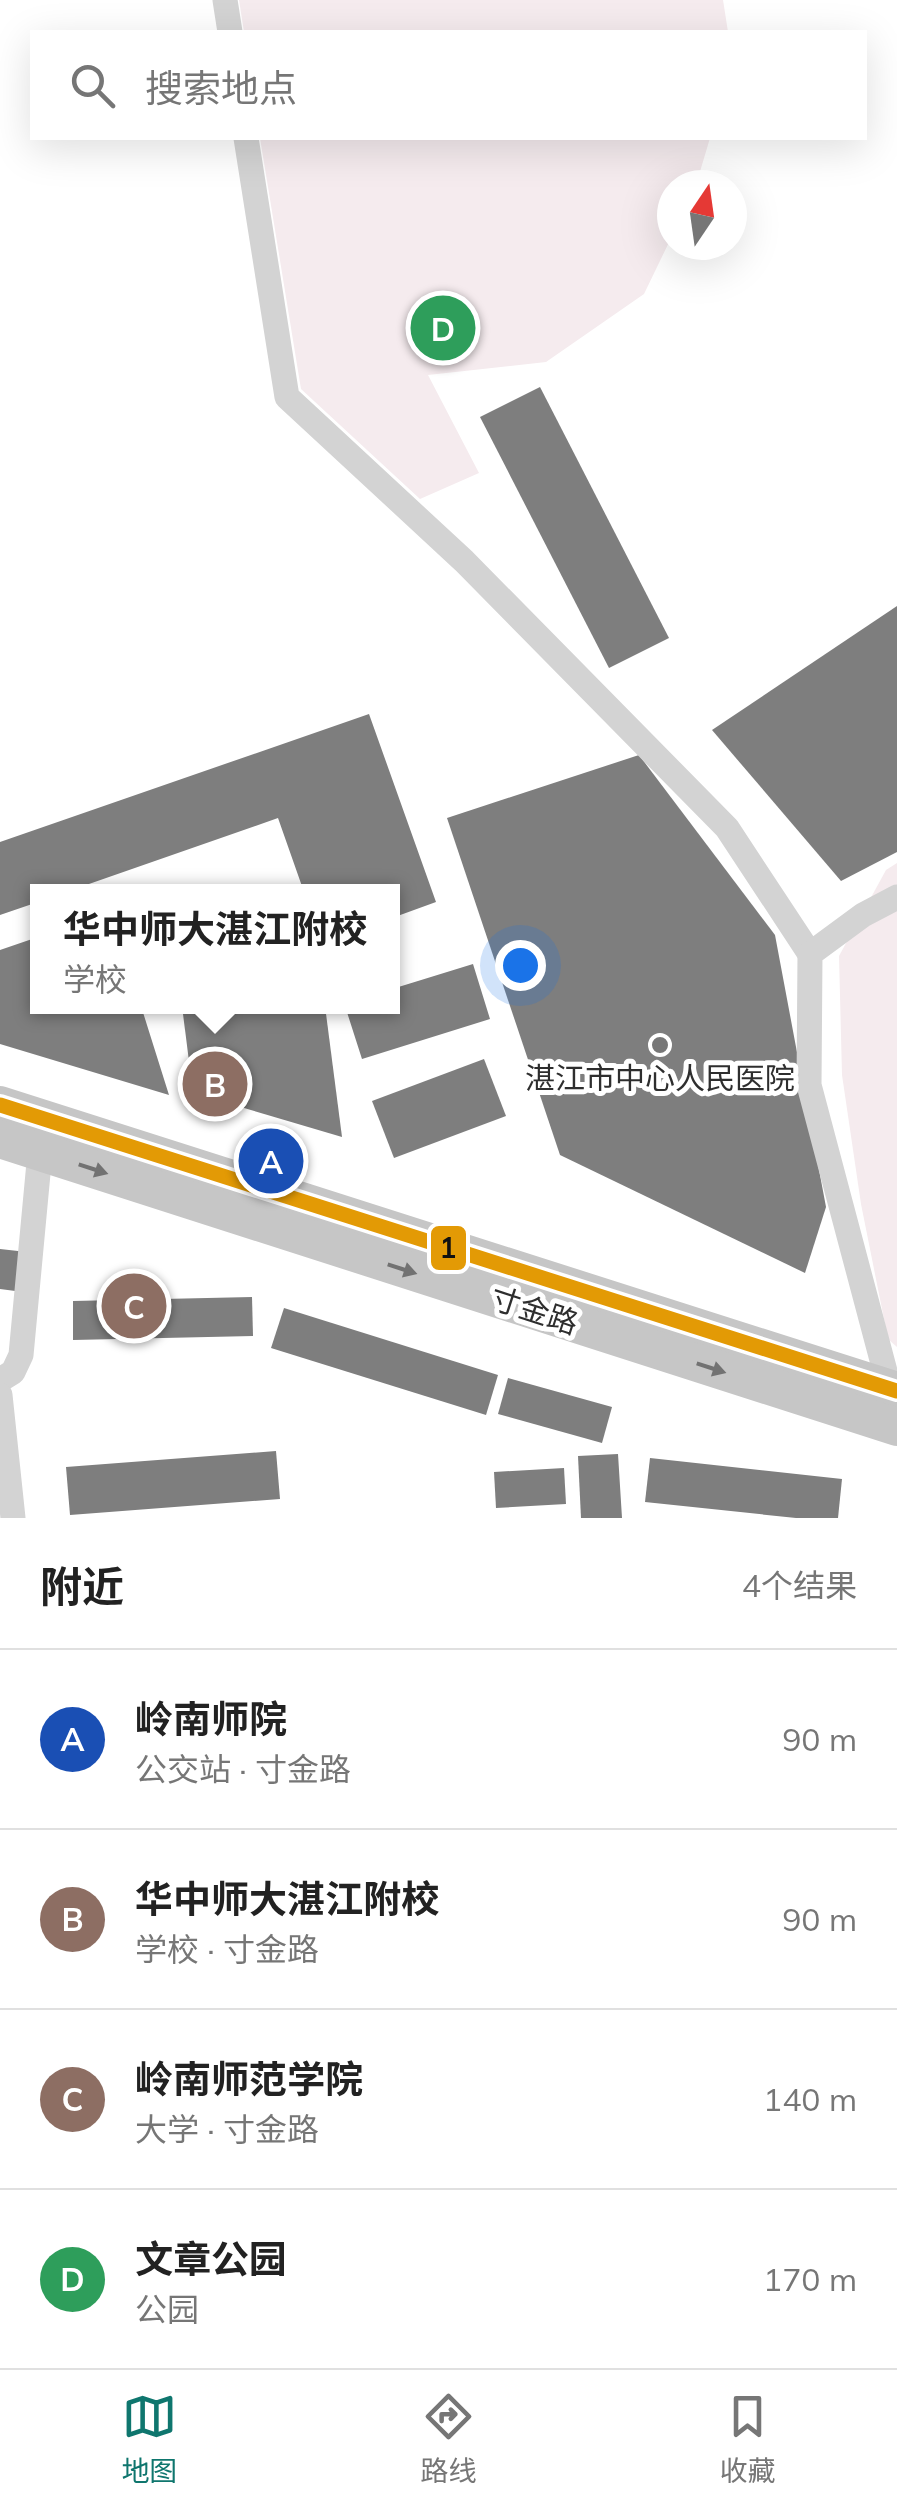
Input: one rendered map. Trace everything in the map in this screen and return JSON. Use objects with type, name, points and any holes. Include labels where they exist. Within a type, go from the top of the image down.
[{"type":"main road","name":"寸金路","points":[[0,1105],[893,1391]]},
{"type":"main road","name":"寸金路","points":[[0,1139],[897,1428]]},
{"type":"street","points":[[225,0],[230,30]]},
{"type":"street","points":[[246,140],[287,396],[464,561],[727,828],[810,954],[810,1085],[893,1391]]},
{"type":"street","points":[[810,954],[897,897]]},
{"type":"street","points":[[0,1380],[14,1372],[21,1356],[40,1152]]},
{"type":"street","points":[[0,1395],[13,1518]]},
{"type":"shaded area","points":[[239,0],[723,0],[728,30],[244,30]]},
{"type":"shaded area","points":[[260,140],[709,140],[700,170],[657,170],[657,260],[660,260],[644,294],[546,362],[428,375],[479,473],[420,499],[301,389]]},
{"type":"shaded area","points":[[897,863],[897,1347],[888,1339],[861,1204],[842,1075],[839,956],[886,870]]},
{"type":"building","points":[[540,387],[669,638],[609,668],[480,417]]},
{"type":"building","points":[[897,606],[897,852],[841,881],[712,730]]},
{"type":"building","points":[[369,714],[436,902],[400,915],[400,884],[301,884],[278,818],[89,884],[30,884],[30,905],[0,915],[0,842]]},
{"type":"building","name":"湛江市中心人民医院","points":[[639,755],[775,935],[826,1207],[805,1273],[560,1155],[447,818]]},
{"type":"building","points":[[30,940],[30,1014],[144,1014],[169,1095],[0,1044],[0,950]]},
{"type":"building","points":[[473,964],[490,1019],[362,1059],[348,1014],[400,1014],[400,987]]},
{"type":"building","points":[[183,1014],[326,1014],[342,1137],[193,1093]]},
{"type":"building","points":[[484,1059],[506,1116],[394,1158],[372,1101]]},
{"type":"building","points":[[0,1249],[27,1252],[23,1292],[0,1289]]},
{"type":"building","points":[[252,1297],[253,1336],[73,1340],[73,1301]]},
{"type":"building","points":[[284,1308],[498,1375],[486,1415],[271,1348]]},
{"type":"building","points":[[508,1378],[612,1407],[602,1443],[498,1414]]},
{"type":"building","points":[[276,1451],[280,1499],[70,1515],[66,1467]]},
{"type":"building","points":[[618,1454],[622,1518],[581,1518],[578,1456]]},
{"type":"building","points":[[650,1458],[842,1479],[838,1518],[796,1518],[645,1502]]},
{"type":"building","points":[[564,1468],[566,1504],[496,1508],[494,1472]]},
{"type":"transit line","name":"1","points":[[0,1105],[897,1391]]},
{"type":"place","name":"文章公园","points":[[443,328]]},
{"type":"place","name":"湛江市中心人民医院","points":[[660,1045]]},
{"type":"place","name":"华中师大湛江附校","points":[[215,1084]]},
{"type":"place","name":"岭南师院","points":[[271,1161]]},
{"type":"place","name":"岭南师范学院","points":[[134,1306]]}]
